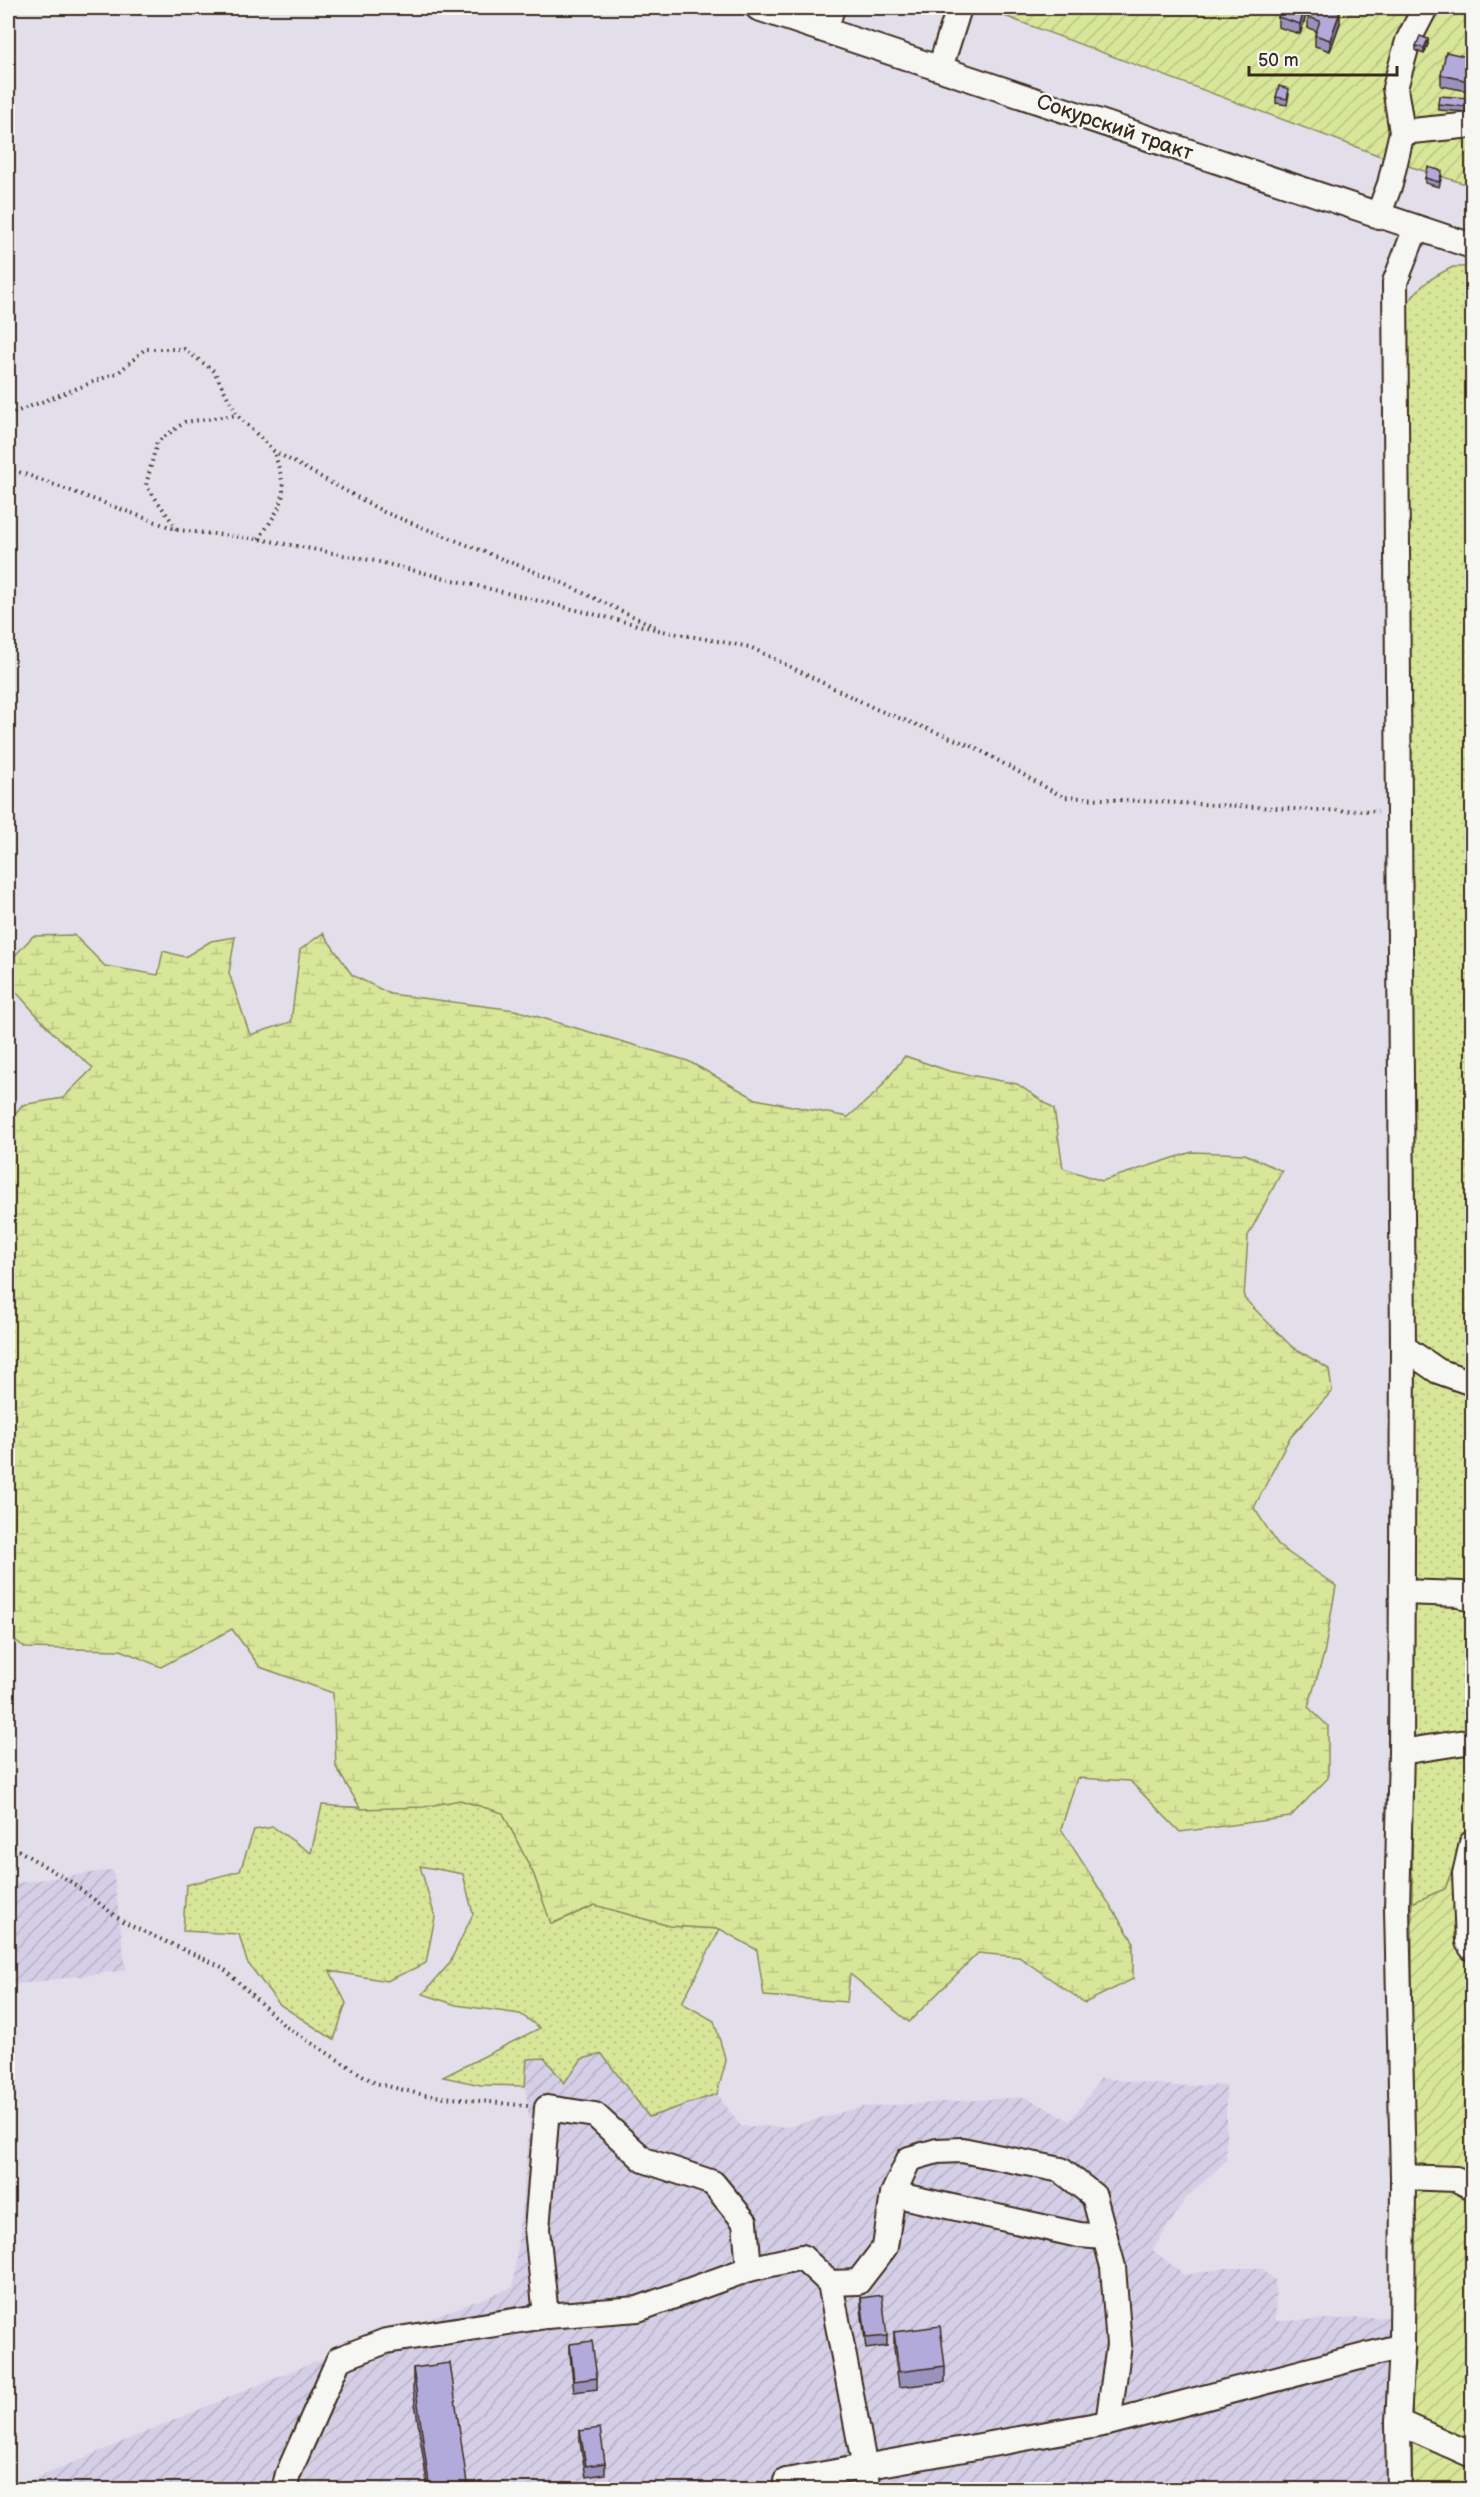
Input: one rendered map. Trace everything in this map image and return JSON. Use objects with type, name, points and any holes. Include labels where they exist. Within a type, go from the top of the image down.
[{"type":"street","name":"Сокурский тракт","points":[[758,8],[829,19],[940,68],[1473,246]]},
{"type":"street","points":[[940,68],[958,8]]},
{"type":"street","points":[[1378,216],[1390,184],[1402,132],[1395,88],[1408,41],[1425,8]]},
{"type":"street","points":[[1402,132],[1473,125]]},
{"type":"street","points":[[1399,2490],[1398,2422],[1402,2346],[1403,2177],[1397,1908],[1401,1752],[1403,1347],[1397,811],[1395,282],[1416,228]]},
{"type":"street","points":[[1403,1347],[1438,1371],[1473,1383]]},
{"type":"street","points":[[1402,1592],[1461,1594],[1473,1600]]},
{"type":"street","points":[[1401,1752],[1473,1741]]},
{"type":"street","points":[[1473,1843],[1465,1874],[1468,1942],[1473,1948]]},
{"type":"street","points":[[546,2316],[537,2229],[547,2108],[595,2115],[644,2160],[713,2183],[745,2222],[749,2269]]},
{"type":"street","points":[[830,2283],[858,2282],[885,2247],[892,2194],[909,2159],[937,2151],[962,2150],[1061,2170],[1094,2196],[1113,2267],[1119,2345],[1108,2423]]},
{"type":"street","points":[[1403,2177],[1456,2179],[1473,2187]]},
{"type":"street","points":[[892,2194],[1079,2235],[1105,2237]]},
{"type":"street","points":[[284,2490],[288,2474],[339,2359],[386,2341],[546,2316],[638,2309],[749,2269],[802,2257],[830,2283],[867,2478]]},
{"type":"street","points":[[786,2481],[867,2478],[1108,2423],[1402,2346]]},
{"type":"street","points":[[1398,2422],[1473,2455]]},
{"type":"path","points":[[8,415],[119,372],[145,349],[184,349],[214,371],[237,416],[274,451],[384,512],[558,581],[667,632]]},
{"type":"path","points":[[178,530],[146,485],[157,442],[185,422],[237,416]]},
{"type":"path","points":[[259,539],[282,505],[285,485],[274,451]]},
{"type":"path","points":[[8,468],[178,530],[259,539],[375,561],[667,632],[750,647],[876,709],[974,747],[1063,797],[1315,810],[1397,811]]},
{"type":"path","points":[[8,1844],[71,1882],[125,1923],[222,1967],[286,2027],[375,2083],[424,2095],[547,2108]]},
{"type":"shaded area","points":[[113,1870],[126,1970],[11,1985],[8,1956],[8,1884]]},
{"type":"shaded area","points":[[602,2053],[649,2117],[717,2094],[741,2126],[787,2127],[862,2107],[1026,2097],[1070,2121],[1101,2078],[1174,2086],[1226,2085],[1226,2161],[1186,2198],[1153,2250],[1184,2275],[1225,2268],[1261,2268],[1275,2280],[1276,2321],[1391,2317],[1391,2489],[8,2490],[284,2374],[513,2287],[530,2126],[525,2086],[526,2058],[582,2059]]},
{"type":"green space","points":[[983,8],[1472,8],[1472,186],[1402,164]]},
{"type":"green space","points":[[1453,267],[1472,267],[1472,1816],[1445,1889],[1412,1903],[1414,1337],[1407,305],[1427,282]]},
{"type":"green space","points":[[323,933],[352,975],[390,994],[515,1010],[688,1061],[756,1099],[848,1117],[877,1092],[905,1056],[949,1071],[1017,1084],[1054,1109],[1063,1168],[1102,1181],[1192,1152],[1245,1154],[1282,1171],[1248,1236],[1244,1298],[1291,1346],[1329,1369],[1332,1391],[1289,1439],[1254,1508],[1279,1546],[1336,1586],[1324,1654],[1308,1707],[1328,1726],[1328,1778],[1290,1817],[1180,1832],[1130,1781],[1077,1778],[1061,1829],[1133,1941],[1133,1979],[1085,2003],[1019,1957],[978,1953],[909,2022],[850,1974],[847,2002],[764,1996],[757,1950],[720,1929],[670,1926],[595,1905],[551,1924],[534,1875],[503,1813],[460,1800],[424,1807],[361,1809],[336,1767],[333,1693],[260,1667],[232,1629],[161,1667],[121,1650],[26,1648],[8,1635],[8,1123],[22,1105],[63,1098],[93,1068],[52,1032],[8,983],[8,963],[33,936],[74,935],[105,966],[158,975],[163,951],[185,957],[211,941],[235,937],[229,973],[250,1035],[291,1022],[300,950]]},
{"type":"green space","points":[[460,1800],[503,1813],[534,1875],[552,1924],[595,1905],[670,1926],[720,1929],[682,2003],[714,2021],[726,2061],[717,2094],[649,2117],[602,2054],[582,2059],[564,2083],[545,2058],[527,2059],[525,2086],[481,2085],[443,2077],[540,2028],[520,2014],[456,2005],[423,1994],[449,1964],[473,1914],[463,1874],[420,1866],[435,1917],[426,1963],[387,1981],[330,1971],[346,2003],[334,2040],[279,2004],[247,1962],[239,1934],[183,1931],[186,1885],[240,1871],[254,1830],[273,1827],[311,1853],[322,1805],[391,1807]]},
{"type":"green space","points":[[1472,1816],[1472,2489],[1412,2489],[1412,1903],[1445,1889]]},
{"type":"building","points":[[1281,8],[1305,8],[1300,24],[1278,17]]},
{"type":"building","points":[[1311,8],[1326,8],[1340,12],[1330,40],[1315,35],[1320,21],[1308,17]]},
{"type":"building","points":[[1420,36],[1428,39],[1424,48],[1416,46]]},
{"type":"building","points":[[1446,52],[1473,58],[1473,82],[1441,75]]},
{"type":"building","points":[[1279,86],[1289,89],[1287,99],[1276,97]]},
{"type":"building","points":[[1439,96],[1468,98],[1468,107],[1438,104]]},
{"type":"building","points":[[1428,167],[1442,171],[1439,182],[1425,178]]},
{"type":"building","points":[[882,2295],[887,2336],[866,2338],[861,2298]]},
{"type":"building","points":[[940,2326],[945,2366],[899,2372],[894,2332]]},
{"type":"building","points":[[592,2341],[597,2378],[574,2381],[570,2344]]},
{"type":"building","points":[[450,2363],[468,2490],[430,2490],[413,2368]]},
{"type":"building","points":[[1472,2405],[1473,2423],[1470,2423]]},
{"type":"building","points":[[600,2428],[605,2463],[586,2466],[580,2431]]}]
